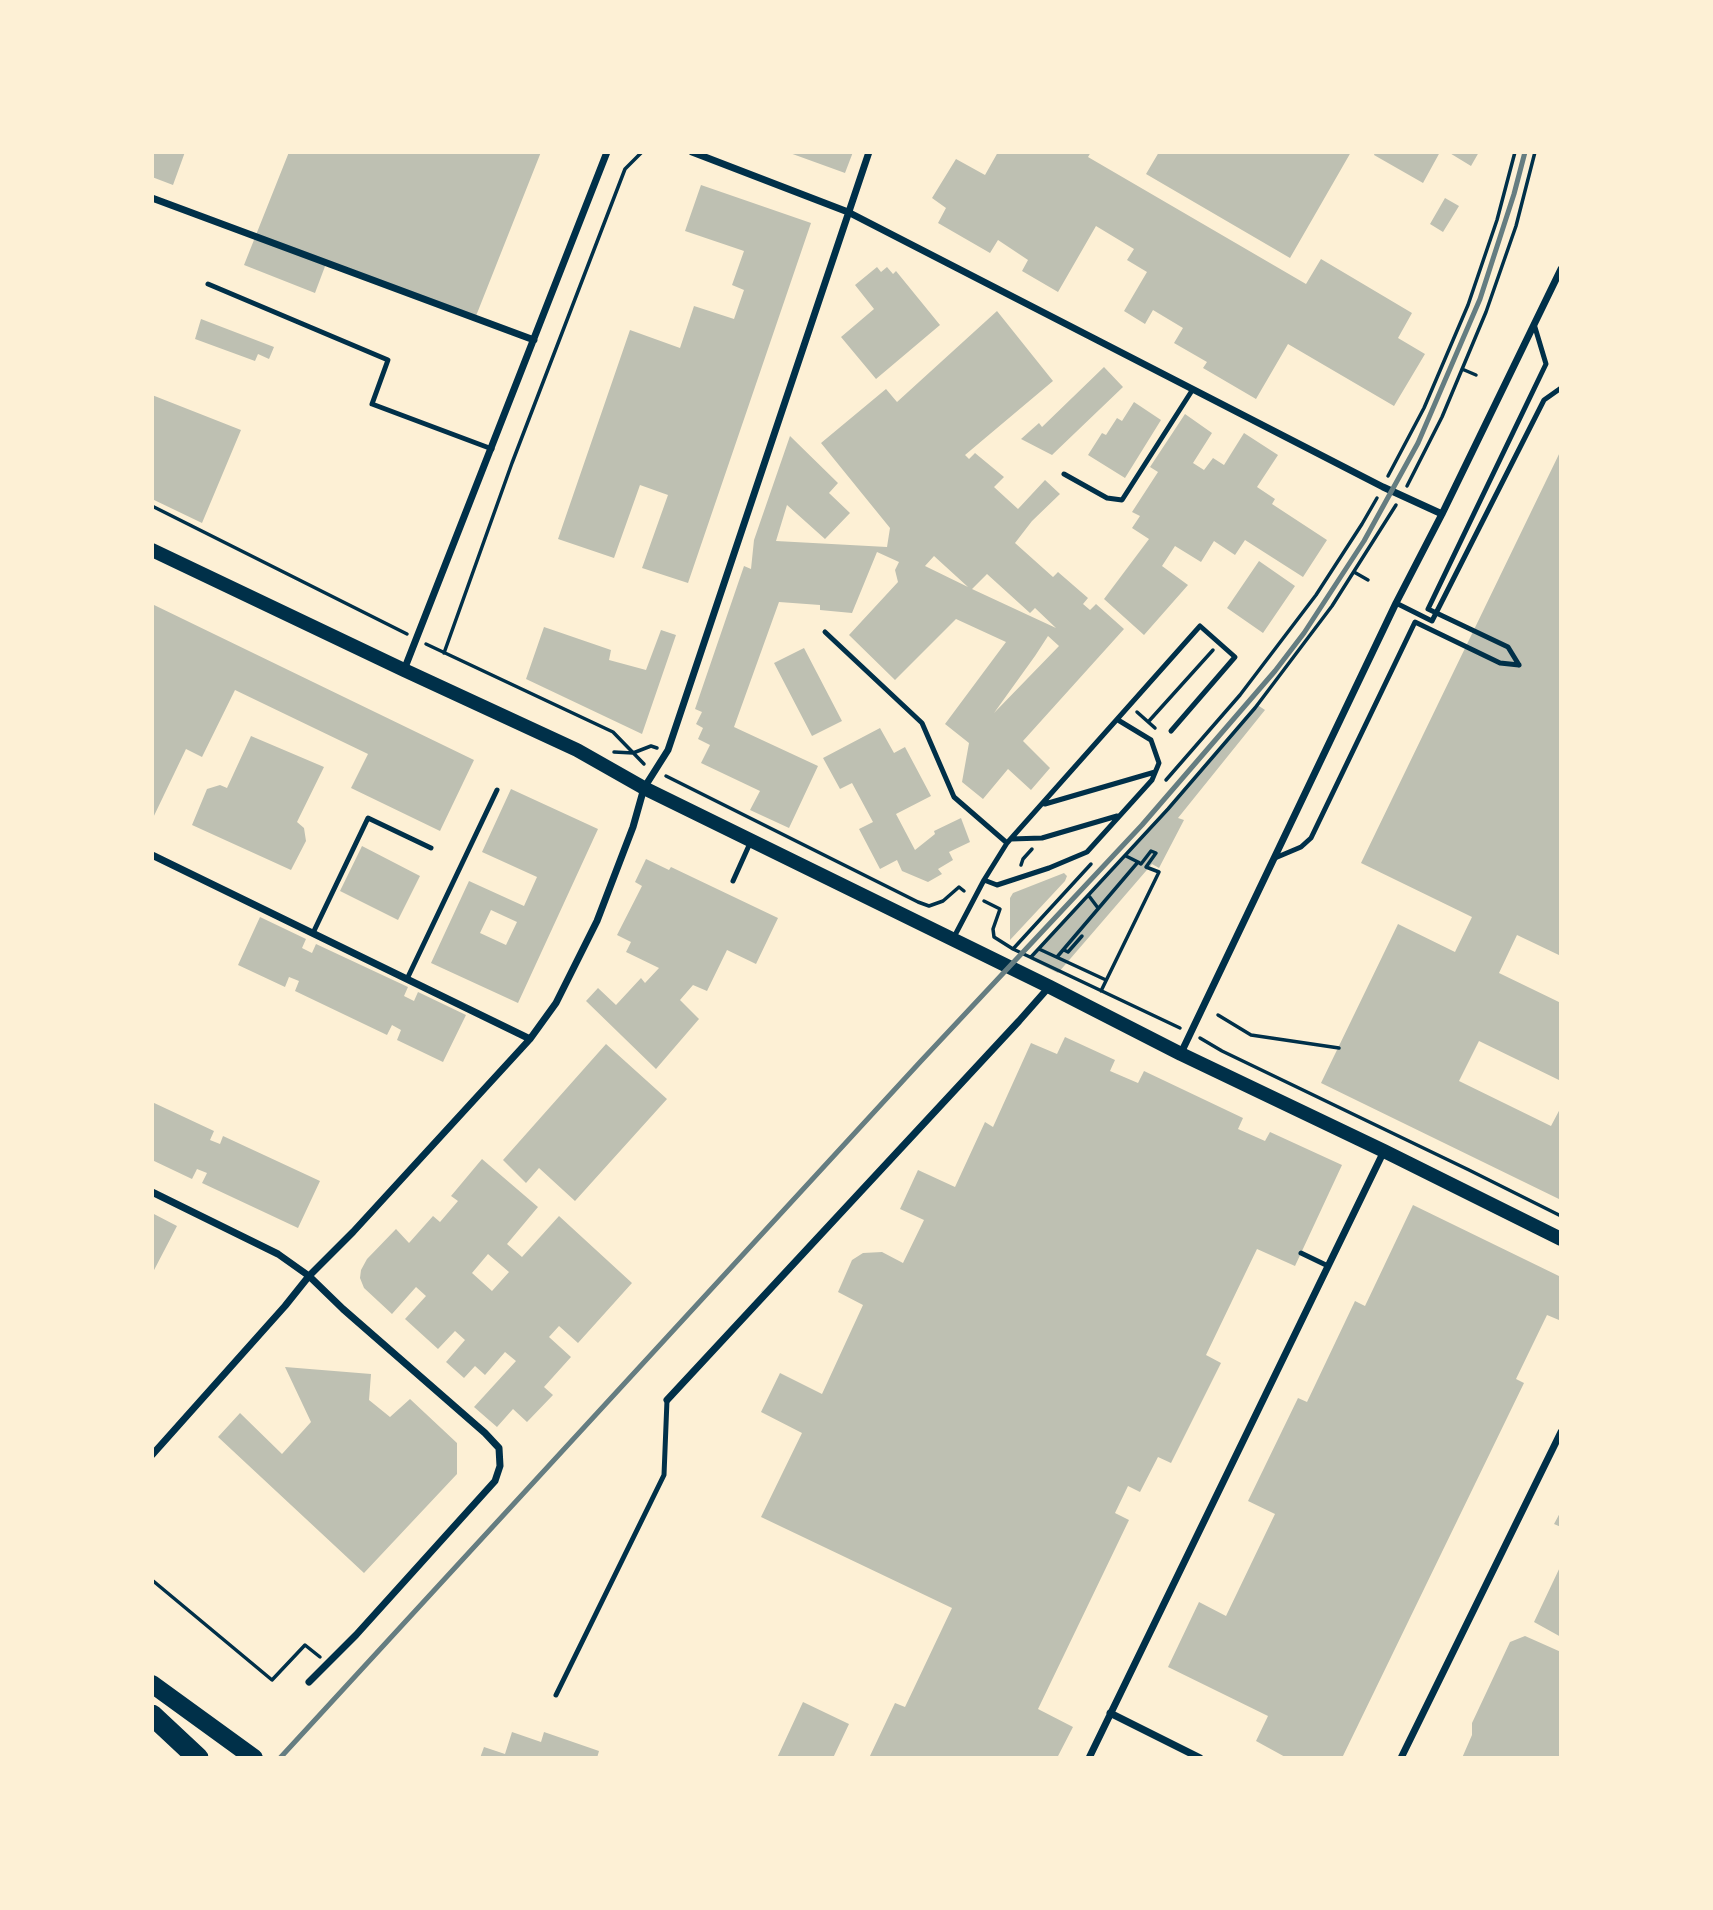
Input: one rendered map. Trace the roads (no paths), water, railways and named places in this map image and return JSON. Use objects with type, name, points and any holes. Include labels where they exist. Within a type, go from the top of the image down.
[{"type":"highway","points":[[152,1715],[198,1758]]},
{"type":"main road","points":[[152,550],[578,750],[644,788],[1561,1239]]},
{"type":"main road","points":[[152,1684],[254,1758]]},
{"type":"street","points":[[404,670],[607,152]]},
{"type":"street","points":[[692,152],[848,212],[1383,487],[1442,514]]},
{"type":"street","points":[[152,1455],[285,1307],[309,1276],[353,1232],[530,1039],[556,1003],[597,921],[633,827],[644,788],[668,750],[869,152]]},
{"type":"street","points":[[152,198],[534,340]]},
{"type":"street","points":[[1181,1054],[1396,603],[1561,269]]},
{"type":"street","points":[[152,855],[530,1039]]},
{"type":"street","points":[[667,1400],[1050,987]]},
{"type":"street","points":[[1090,1758],[1384,1151]]},
{"type":"street","points":[[152,1192],[278,1254],[309,1276],[499,1448],[500,1466],[495,1481],[479,1502],[309,1682]]},
{"type":"street","points":[[1401,1758],[1561,1432]]},
{"type":"street","points":[[1111,1713],[1200,1758]]},
{"type":"lane","points":[[208,284],[388,360],[372,404],[492,449]]},
{"type":"lane","points":[[1275,858],[1301,847],[1311,838],[1415,622],[1500,663],[1519,665],[1508,647],[1428,608],[1546,364],[1534,324]]},
{"type":"lane","points":[[1396,603],[1432,621],[1544,400],[1561,388]]},
{"type":"lane","points":[[1064,474],[1107,498],[1122,500],[1193,389]]},
{"type":"lane","points":[[952,940],[984,880],[1009,841],[1200,626],[1235,657],[1171,732]]},
{"type":"lane","points":[[825,632],[922,723],[954,797],[1009,841],[1042,838],[1119,815]]},
{"type":"lane","points":[[984,880],[996,885],[1087,852],[1152,779],[1159,763],[1150,740],[1118,720]]},
{"type":"lane","points":[[1042,805],[1156,772]]},
{"type":"lane","points":[[407,979],[498,790]]},
{"type":"lane","points":[[313,933],[368,818],[431,848]]},
{"type":"lane","points":[[733,881],[751,841]]},
{"type":"lane","points":[[1301,1253],[1328,1266]]},
{"type":"lane","points":[[556,1695],[664,1475],[667,1400]]},
{"type":"railway","points":[[280,1758],[921,1061],[1142,825],[1275,671],[1304,633],[1364,541],[1418,443],[1480,299],[1525,152]]}]
